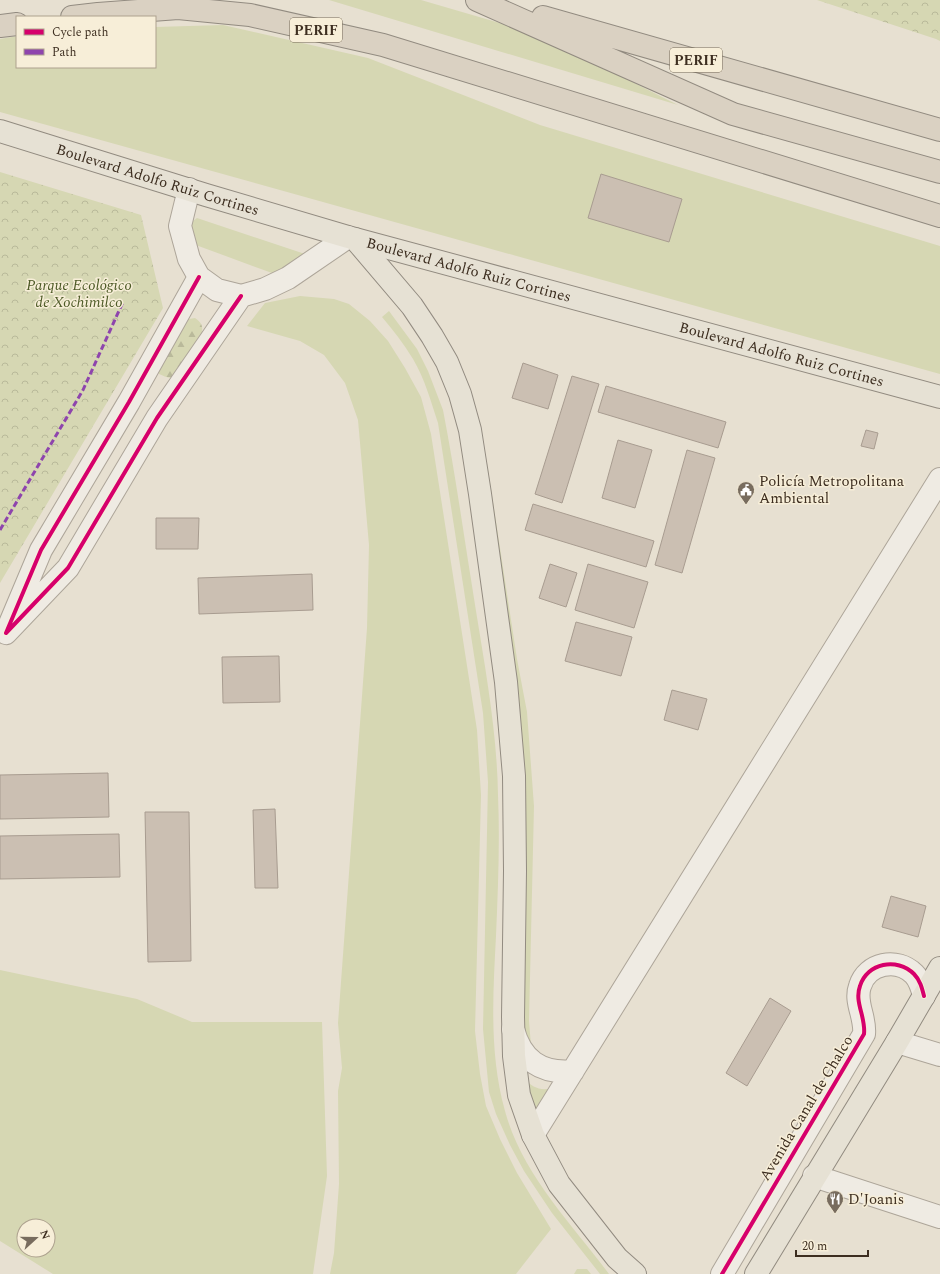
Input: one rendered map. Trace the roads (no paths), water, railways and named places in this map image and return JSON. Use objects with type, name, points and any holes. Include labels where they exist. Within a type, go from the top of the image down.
[{"type":"highway","points":[[477,0],[733,114],[940,172]]},
{"type":"highway","name":"PERIF","points":[[482,0],[910,120],[940,130]]},
{"type":"highway","name":"PERIF","points":[[81,16],[178,8],[250,15],[384,45],[940,216]]},
{"type":"highway","points":[[0,26],[16,24]]},
{"type":"main road","name":"Boulevard Adolfo Ruiz Cortines","points":[[0,131],[351,238],[940,397]]},
{"type":"main road","points":[[351,238],[412,306],[432,336],[447,362],[460,394],[470,430],[506,682],[514,776],[515,871],[513,1029],[514,1056],[519,1095],[533,1135],[559,1184],[617,1258],[633,1274]]},
{"type":"main road","points":[[756,1274],[814,1176],[897,1042],[940,968]]},
{"type":"street","points":[[910,120],[940,122]]},
{"type":"street","points":[[189,189],[180,226],[189,259],[199,277],[217,290],[241,296],[265,289],[288,278],[351,238]]},
{"type":"street","points":[[3,639],[41,550],[129,402],[199,277]]},
{"type":"street","points":[[3,639],[68,568],[157,418],[241,296]]},
{"type":"street","points":[[129,402],[157,418]]},
{"type":"street","points":[[533,1135],[940,479]]},
{"type":"street","name":"Avenida Canal de Chalco","points":[[722,1274],[864,1034],[864,1021],[858,999],[859,987],[863,979],[876,967],[889,963],[906,967],[915,974],[921,984],[924,996]]},
{"type":"street","points":[[513,1029],[516,1041],[530,1060],[540,1067],[551,1071],[573,1071]]},
{"type":"street","points":[[897,1042],[940,1055]]},
{"type":"street","points":[[814,1176],[940,1216]]},
{"type":"place","name":"Policía Metropolitana Ambiental","points":[[746,505]]},
{"type":"place","name":"D'Joanis","points":[[835,1214]]},
{"type":"park label","name":"Parque Ecológico de Xochimilco","points":[[79,294]]}]
